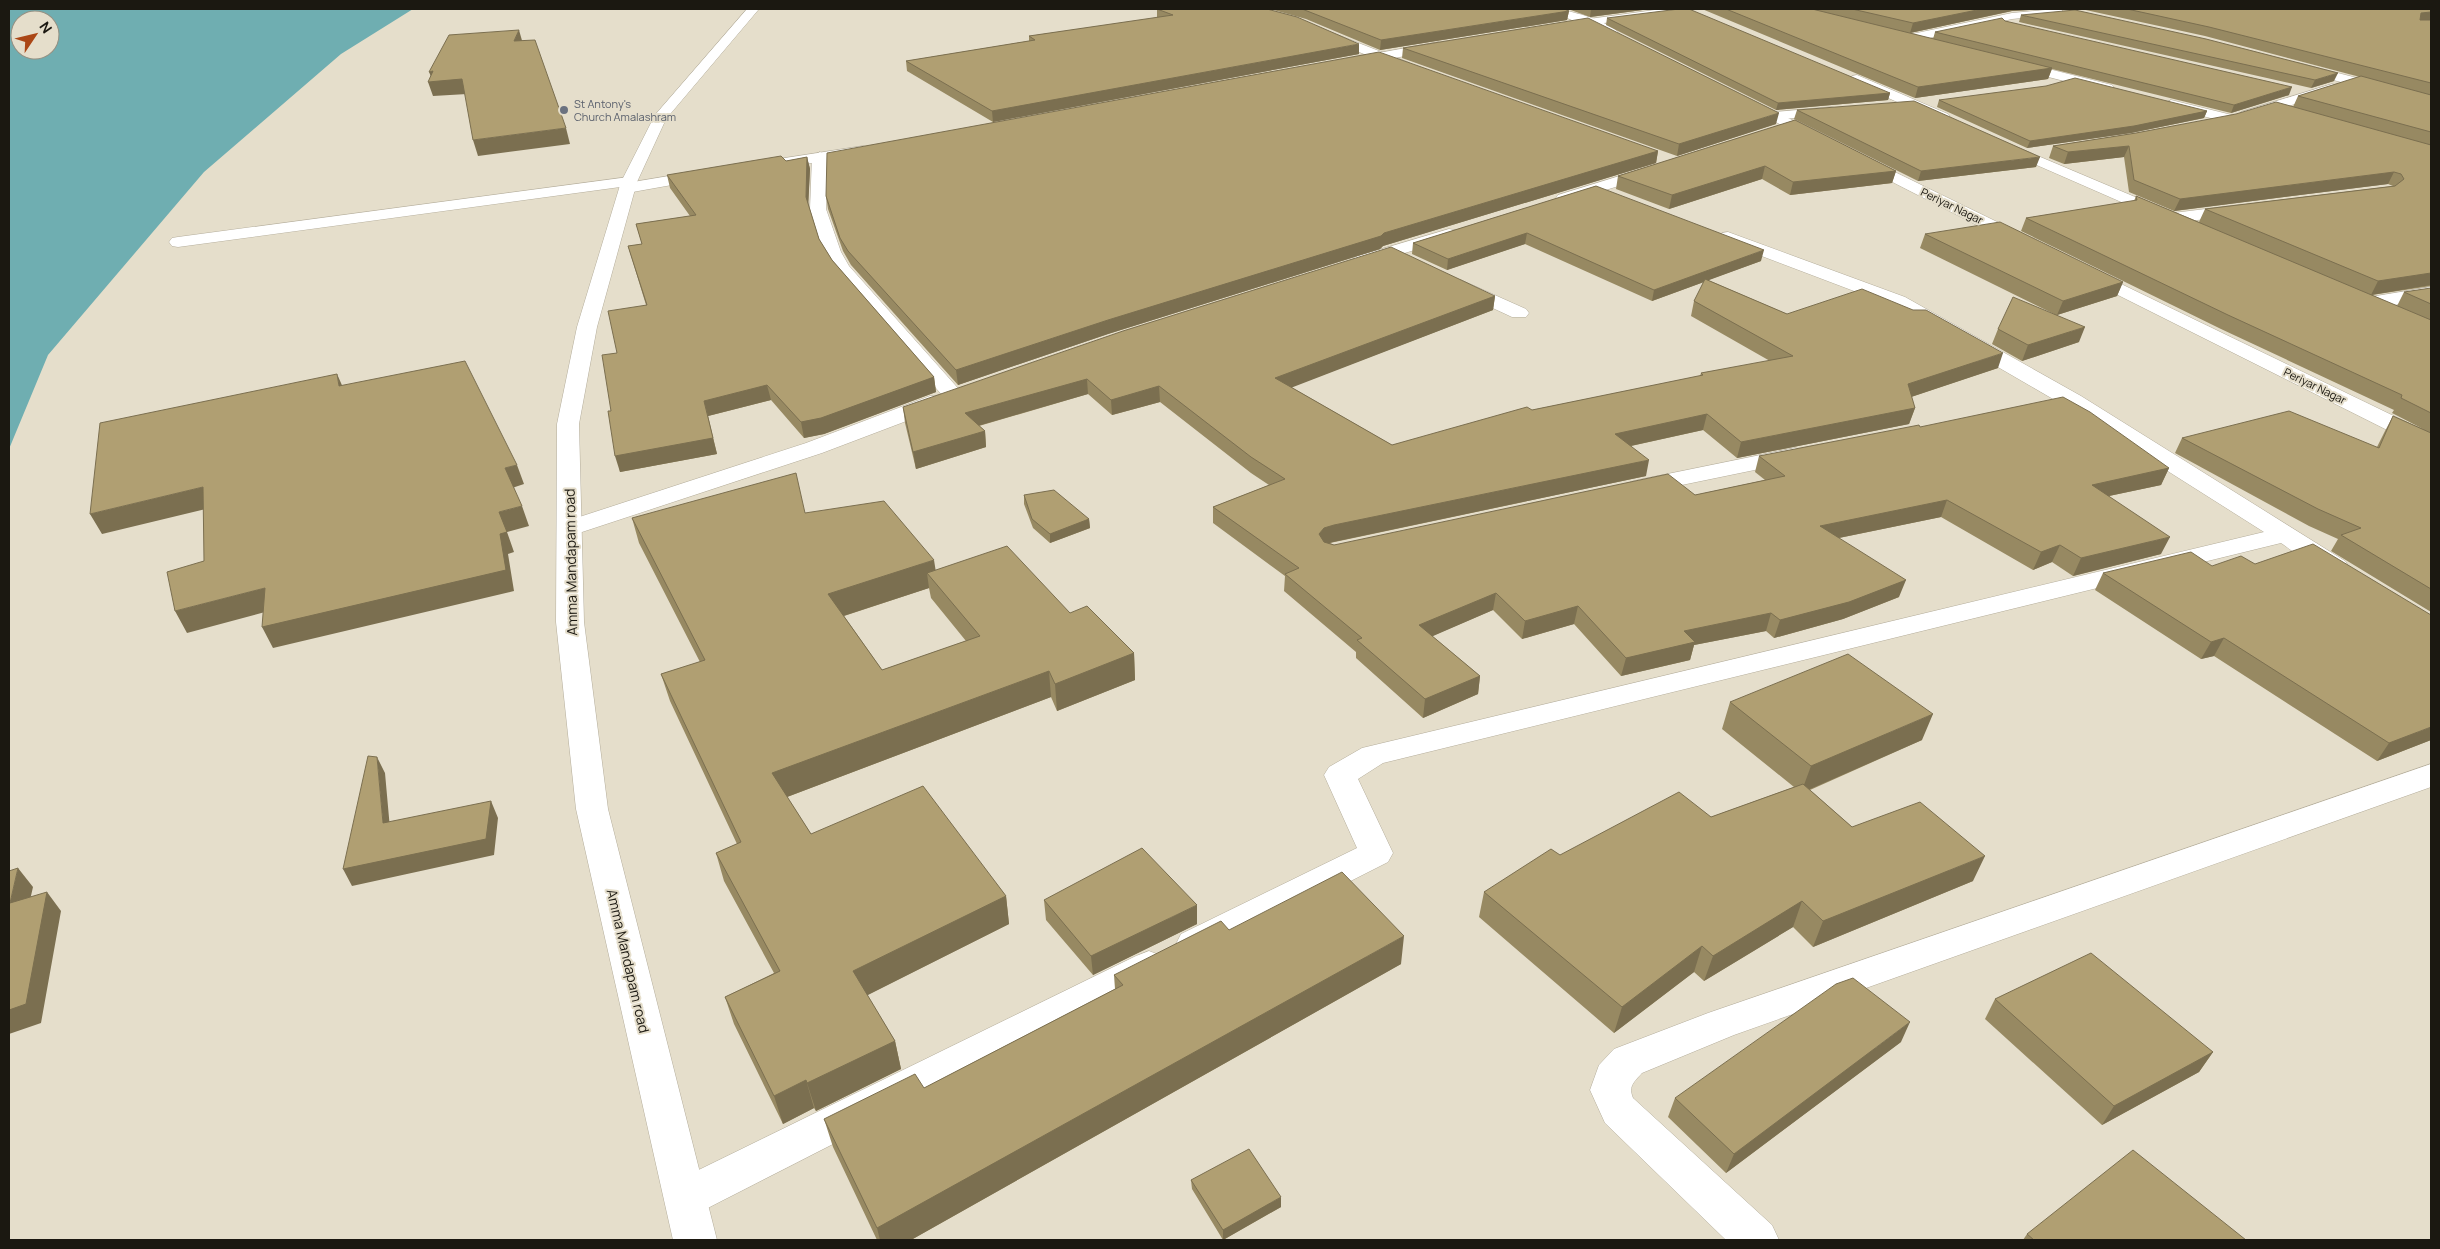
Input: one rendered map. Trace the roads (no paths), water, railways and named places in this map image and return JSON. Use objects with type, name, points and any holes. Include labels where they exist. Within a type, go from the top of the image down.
[{"type":"street","name":"Amma Mandapam road","points":[[695,1240],[592,809],[570,622],[568,424],[588,327],[628,185],[660,118],[753,9]]},
{"type":"street","points":[[1554,9],[1589,22],[1624,40]]},
{"type":"street","points":[[1563,26],[1691,10]]},
{"type":"street","points":[[1944,46],[1907,37],[1990,15],[2012,16],[2073,12]]},
{"type":"street","points":[[1990,15],[2020,27]]},
{"type":"street","points":[[1310,27],[1417,70]]},
{"type":"street","points":[[1341,64],[1456,43]]},
{"type":"street","points":[[1999,60],[2119,91]]},
{"type":"street","points":[[2289,64],[2431,101]]},
{"type":"street","points":[[1842,73],[1956,123]]},
{"type":"street","points":[[2043,87],[2073,80]]},
{"type":"street","points":[[2194,126],[2231,119],[2355,82]]},
{"type":"street","points":[[2290,90],[2310,94]]},
{"type":"street","points":[[1730,93],[1774,123],[1793,125],[1834,147]]},
{"type":"street","points":[[1886,106],[1941,100]]},
{"type":"street","points":[[2156,100],[2231,119]]},
{"type":"street","points":[[2272,107],[2299,115]]},
{"type":"street","points":[[1774,123],[1848,109]]},
{"type":"street","points":[[1991,139],[2199,229]]},
{"type":"street","points":[[762,166],[877,147]]},
{"type":"street","points":[[2025,155],[2054,151]]},
{"type":"street","name":"Periyar Nagar","points":[[1851,155],[2034,247]]},
{"type":"street","points":[[570,528],[814,448],[962,392],[842,269],[832,252],[818,209],[820,157]]},
{"type":"street","points":[[1548,203],[1668,165]]},
{"type":"street","points":[[178,242],[724,172]]},
{"type":"street","points":[[1595,189],[1623,199]]},
{"type":"street","points":[[2173,218],[2251,208]]},
{"type":"street","points":[[1339,268],[1464,229]]},
{"type":"street","points":[[1706,230],[1898,301],[2074,401],[2283,535],[2357,580]]},
{"type":"street","points":[[1389,252],[1415,264]]},
{"type":"street","name":"Periyar Nagar","points":[[2070,264],[2431,444]]},
{"type":"street","points":[[1441,277],[1519,313]]},
{"type":"street","points":[[2396,315],[2362,300],[2431,293]]},
{"type":"street","points":[[2044,407],[2074,401]]},
{"type":"street","points":[[1619,491],[1812,452]]},
{"type":"street","points":[[685,1198],[1376,853],[1340,775],[1373,755],[2283,535]]},
{"type":"street","points":[[1757,1240],[1619,1110],[1610,1090],[1613,1077],[1628,1061],[1721,1024],[2431,775]]},
{"type":"water","points":[[9,9],[413,9],[341,54],[204,172],[48,355],[9,449]]},
{"type":"place","name":"St Antony's Church Amalashram","points":[[564,110]]}]
